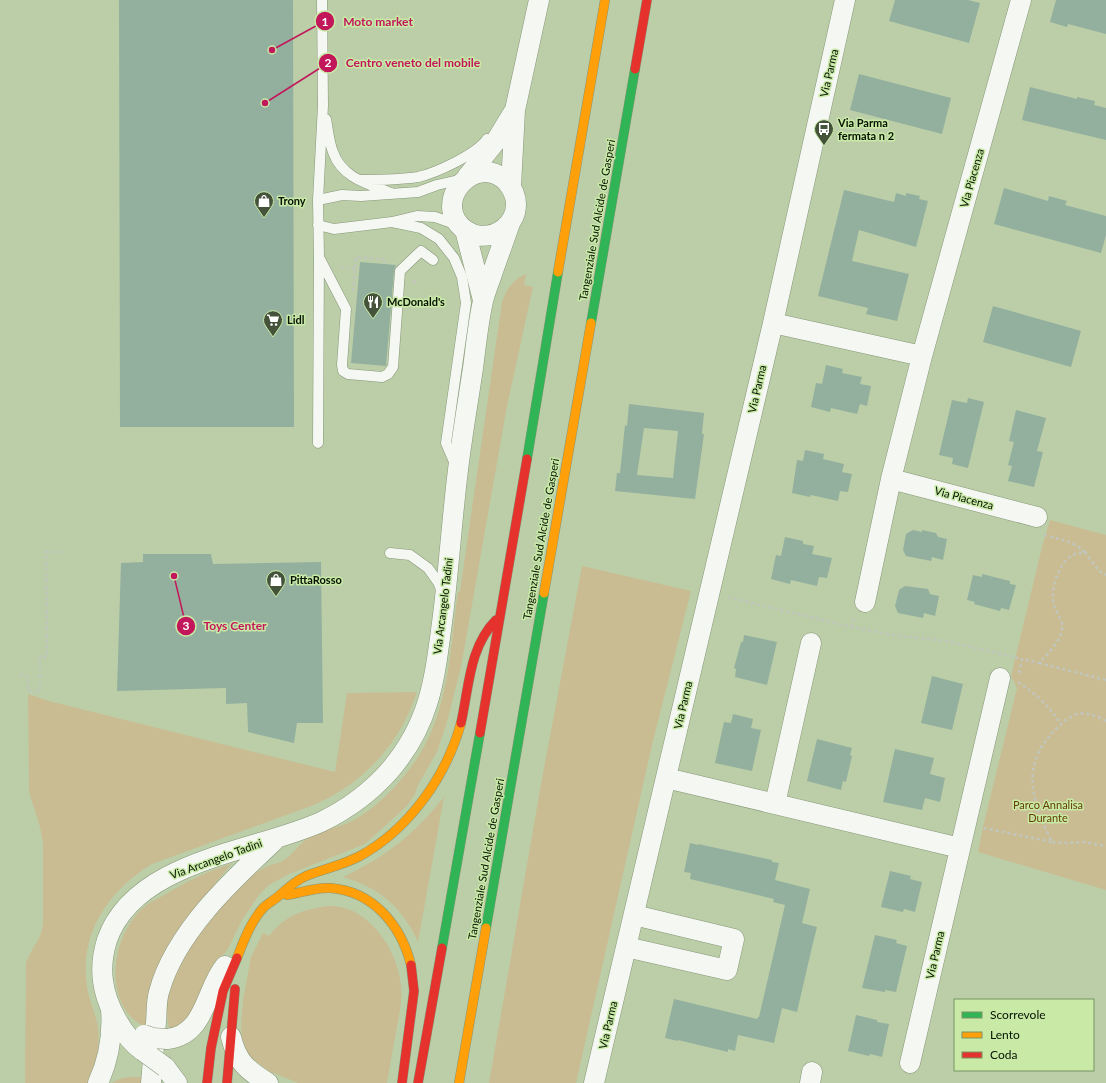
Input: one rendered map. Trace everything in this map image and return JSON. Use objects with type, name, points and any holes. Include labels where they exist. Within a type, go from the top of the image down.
[{"type":"main road","points":[[418,1083],[501,615],[605,0]]},
{"type":"main road","name":"Tangenziale Sud Alcide de Gasperi","points":[[460,1083],[648,0]]},
{"type":"main road","points":[[207,1083],[211,1048],[223,991],[245,937],[255,919],[262,910],[280,896],[288,886],[295,881],[359,856],[390,835],[418,806],[430,790],[450,754],[458,734],[474,661],[484,633],[501,615]]},
{"type":"main road","points":[[280,896],[329,888],[342,890],[365,898],[380,909],[393,922],[409,955],[414,978],[414,991],[402,1083]]},
{"type":"main road","points":[[227,1083],[237,958]]},
{"type":"street","name":"Via Arcangelo Tadini","points":[[144,1043],[134,1029],[122,1026],[111,1009],[104,989],[103,957],[105,947],[112,927],[124,910],[149,887],[183,870],[235,850],[322,821],[349,806],[374,787],[385,776],[404,751],[419,724],[430,695],[434,679],[444,600],[458,470],[483,300],[516,210],[516,199],[511,186],[515,110],[539,0]]},
{"type":"street","name":"Via Parma","points":[[600,1082],[626,947],[773,323],[845,0]]},
{"type":"street","name":"Via Piacenza","points":[[865,602],[891,479],[922,356],[1021,0]]},
{"type":"street","name":"Via Arcangelo Tadini","points":[[483,300],[462,228],[455,219],[452,209],[453,197],[458,186],[496,141],[515,110]]},
{"type":"street","points":[[466,178],[479,172],[494,174],[503,178],[511,186]]},
{"type":"street","points":[[462,228],[475,235],[489,236],[502,231],[510,223]]},
{"type":"street","points":[[773,323],[922,356]]},
{"type":"street","name":"Via Piacenza","points":[[891,479],[1037,517]]},
{"type":"street","points":[[775,804],[811,643]]},
{"type":"street","name":"Via Parma","points":[[910,1063],[967,817],[1008,680]]},
{"type":"street","points":[[666,778],[960,848]]},
{"type":"street","name":"Via Arcangelo Tadini","points":[[151,1083],[156,1008],[165,974],[173,957],[193,927],[220,893],[279,836]]},
{"type":"street","points":[[626,947],[727,970],[734,938],[634,915]]},
{"type":"street","points":[[177,1083],[144,1043],[153,1038],[168,1039],[180,1036],[188,1031],[200,1017],[218,974],[237,958]]},
{"type":"street","name":"Via Arcangelo Tadini","points":[[98,1083],[107,1061],[110,1048],[112,1022],[111,1009]]},
{"type":"street","points":[[231,1037],[233,1048],[245,1067],[268,1083]]},
{"type":"lane","points":[[318,443],[318,200],[323,105],[322,0]]},
{"type":"lane","points":[[360,180],[419,176],[451,164],[472,152],[485,142],[502,118],[525,66]]},
{"type":"lane","points":[[323,105],[333,152],[339,165],[347,174],[393,194]]},
{"type":"lane","points":[[318,200],[342,194],[361,196],[418,192],[437,185],[466,178]]},
{"type":"lane","points":[[361,196],[391,179]]},
{"type":"lane","points":[[318,225],[334,228],[392,222],[416,216],[435,217],[462,228]]},
{"type":"lane","points":[[392,222],[421,228],[439,239],[454,258],[462,277],[466,303],[446,443],[458,470]]},
{"type":"lane","points":[[319,257],[346,309],[342,365],[344,371],[348,374],[382,377],[388,374],[393,367],[400,271],[421,251],[433,260]]},
{"type":"lane","points":[[390,553],[410,556],[428,568],[438,582],[444,600]]},
{"type":"path","points":[[1037,517],[1033,532],[1070,542],[1078,546],[1099,571],[1106,575]]},
{"type":"path","points":[[20,674],[28,677],[28,691],[40,691],[40,657],[47,657],[46,552],[65,552]]},
{"type":"path","points":[[1039,663],[1057,642],[1062,630],[1061,618],[1054,606],[1052,596],[1058,570],[1070,556],[1084,552]]},
{"type":"path","points":[[710,592],[851,627],[892,635],[946,641],[1106,680]]},
{"type":"path","points":[[1019,674],[1022,659]]},
{"type":"path","points":[[1008,680],[1036,695],[1050,709],[1061,724]]},
{"type":"path","points":[[1052,842],[1041,820],[1034,797],[1033,771],[1040,750],[1048,737],[1074,714],[1083,713],[1098,717],[1106,722]]},
{"type":"path","points":[[967,817],[981,821],[980,827],[1052,842],[1084,842],[1106,846]]},
{"type":"green space","points":[[526,274],[524,285],[533,287],[507,406],[461,667],[447,722],[437,752],[407,806],[365,844],[289,874],[269,885],[259,895],[242,920],[228,949],[214,966],[191,1016],[175,1028],[169,1028],[166,1004],[171,985],[179,966],[190,947],[218,909],[248,879],[264,867],[284,860],[311,836],[348,823],[358,818],[377,804],[402,779],[416,760],[427,741],[442,701],[450,658],[458,592],[460,592],[502,302],[511,285],[517,279]]},
{"type":"green space","name":"Parco Annalisa Durante","points":[[1050,520],[1106,535],[1106,890],[978,852],[1017,688],[1011,676],[1042,547]]},
{"type":"green space","points":[[582,566],[691,591],[652,745],[576,1083],[489,1083],[541,784]]},
{"type":"green space","points":[[417,692],[410,711],[390,745],[378,760],[349,785],[314,805],[152,864],[123,887],[110,900],[100,915],[88,948],[86,967],[87,986],[99,1034],[98,1051],[89,1083],[25,1083],[26,963],[39,938],[43,921],[43,843],[40,827],[29,792],[28,694],[49,701],[335,772],[347,693]]},
{"type":"green space","points":[[444,797],[418,942],[405,919],[388,900],[368,887],[343,877],[386,853],[422,822]]},
{"type":"green space","points":[[231,864],[203,899],[150,1027],[144,1026],[130,1016],[122,1005],[118,992],[116,964],[118,950],[129,925],[146,905],[197,877]]},
{"type":"green space","points":[[328,906],[342,907],[353,911],[359,914],[374,927],[386,943],[399,971],[401,982],[401,1002],[387,1083],[298,1083],[269,1071],[249,1056],[242,1038],[241,1024],[243,1000],[251,957],[263,933],[269,936],[281,923],[295,915],[311,909]]},
{"type":"green space","points":[[144,1077],[143,1083],[111,1083],[122,1078]]},
{"type":"building","points":[[119,0],[293,0],[294,427],[120,427]]},
{"type":"building","points":[[895,0],[968,0],[980,3],[969,43],[889,21]]},
{"type":"building","points":[[1056,0],[1106,0],[1106,34],[1068,24],[1067,27],[1050,22]]},
{"type":"building","points":[[859,74],[951,98],[942,134],[850,110]]},
{"type":"building","points":[[1030,87],[1077,99],[1077,97],[1095,101],[1094,105],[1106,108],[1106,140],[1022,120]]},
{"type":"building","points":[[1004,188],[1048,201],[1049,196],[1067,201],[1065,205],[1106,216],[1106,235],[1101,253],[994,224]]},
{"type":"building","points":[[844,190],[894,202],[896,193],[906,196],[906,193],[920,196],[919,199],[928,201],[916,247],[859,230],[852,261],[909,274],[897,321],[866,314],[868,308],[818,296]]},
{"type":"building","name":"McDonald's","points":[[360,262],[396,265],[394,271],[386,366],[351,363]]},
{"type":"building","points":[[993,306],[1081,331],[1071,367],[983,342]]},
{"type":"building","points":[[826,365],[843,369],[842,373],[862,377],[860,384],[871,386],[867,406],[860,404],[857,414],[831,408],[830,412],[811,407],[816,383],[822,384]]},
{"type":"building","points":[[968,398],[984,402],[968,468],[952,464],[953,458],[939,455],[952,400],[967,403]]},
{"type":"building","points":[[629,404],[704,413],[702,434],[704,434],[695,499],[615,491],[617,473],[620,473],[625,425],[627,426]],"holes":[[[644,428],[678,431],[673,478],[637,475]]]},
{"type":"building","points":[[1016,410],[1046,418],[1037,451],[1043,452],[1034,487],[1008,481],[1012,466],[1008,465],[1014,442],[1009,441]]},
{"type":"building","points":[[805,450],[824,454],[823,459],[844,464],[842,472],[852,474],[848,492],[840,491],[838,501],[811,495],[810,497],[792,493],[797,460],[803,461]]},
{"type":"building","points":[[913,530],[936,533],[938,537],[947,539],[943,560],[932,557],[931,561],[906,556],[903,550],[906,534]]},
{"type":"building","points":[[785,537],[803,541],[803,544],[814,546],[812,554],[832,558],[827,578],[819,577],[817,586],[791,580],[790,584],[771,579],[776,555],[781,556]]},
{"type":"building","points":[[143,554],[211,554],[213,564],[321,562],[323,723],[297,723],[294,743],[248,732],[247,703],[226,704],[226,688],[117,691],[121,563],[143,562]]},
{"type":"building","points":[[982,574],[1010,581],[1010,584],[1016,585],[1009,610],[1001,608],[1000,611],[974,604],[975,602],[967,600],[973,575],[982,577]]},
{"type":"building","points":[[905,586],[928,589],[930,594],[939,596],[935,616],[924,613],[923,618],[898,613],[895,606],[899,590]]},
{"type":"building","points":[[744,635],[777,642],[767,685],[735,677],[736,669],[734,668]]},
{"type":"building","points":[[932,676],[963,684],[952,730],[921,723]]},
{"type":"building","points":[[733,714],[753,719],[751,728],[761,730],[752,771],[715,763],[724,722],[731,723]]},
{"type":"building","points":[[817,739],[852,748],[850,755],[852,756],[846,782],[843,781],[841,790],[807,781]]},
{"type":"building","points":[[895,749],[934,758],[930,774],[945,778],[940,802],[925,798],[922,810],[883,802]]},
{"type":"building","points":[[690,843],[772,860],[772,862],[779,863],[775,880],[810,889],[802,923],[817,927],[797,1012],[782,1008],[774,1043],[738,1035],[735,1051],[728,1049],[728,1052],[665,1038],[674,999],[757,1019],[759,1017],[785,905],[773,902],[774,899],[690,879],[691,873],[684,872]]},
{"type":"building","points":[[890,871],[911,876],[910,879],[922,882],[915,912],[904,909],[903,912],[881,907]]},
{"type":"building","points":[[875,935],[897,940],[896,943],[907,946],[896,992],[885,990],[885,992],[862,988]]},
{"type":"building","points":[[856,1015],[877,1020],[877,1022],[889,1024],[882,1057],[870,1054],[869,1056],[848,1051]]},
{"type":"traffic: fast","points":[[591,323],[635,69]]},
{"type":"traffic: fast","points":[[527,459],[558,272]]},
{"type":"traffic: fast","points":[[486,928],[544,593]]},
{"type":"traffic: fast","points":[[442,948],[480,733]]},
{"type":"traffic: slow","points":[[558,272],[605,0]]},
{"type":"traffic: slow","points":[[544,593],[591,323]]},
{"type":"traffic: slow","points":[[237,958],[245,938],[259,912],[292,884],[302,878],[360,856],[378,845],[410,816],[423,800],[446,763],[461,723]]},
{"type":"traffic: slow","points":[[287,895],[313,889],[330,888],[345,891],[372,903],[392,924],[400,937],[411,965]]},
{"type":"traffic: slow","points":[[459,1083],[486,928]]},
{"type":"traffic: jam","points":[[635,69],[647,0]]},
{"type":"traffic: jam","points":[[480,733],[527,459]]},
{"type":"traffic: jam","points":[[461,723],[468,682],[475,655],[487,631],[496,620]]},
{"type":"traffic: jam","points":[[418,1083],[442,948]]},
{"type":"traffic: jam","points":[[207,1083],[211,1048],[223,991],[237,958]]},
{"type":"traffic: jam","points":[[402,1083],[414,991],[411,965]]},
{"type":"traffic: jam","points":[[227,1083],[235,989]]},
{"type":"place","name":"Moto market","points":[[272,50]]},
{"type":"place","name":"Centro veneto del mobile","points":[[265,103]]},
{"type":"place","name":"Via Parma fermata n 2","points":[[824,146]]},
{"type":"place","name":"Trony","points":[[264,218]]},
{"type":"place","name":"McDonald's","points":[[373,319]]},
{"type":"place","name":"Lidl","points":[[273,337]]},
{"type":"place","name":"Toys Center","points":[[174,576]]},
{"type":"place","name":"PittaRosso","points":[[276,597]]}]
